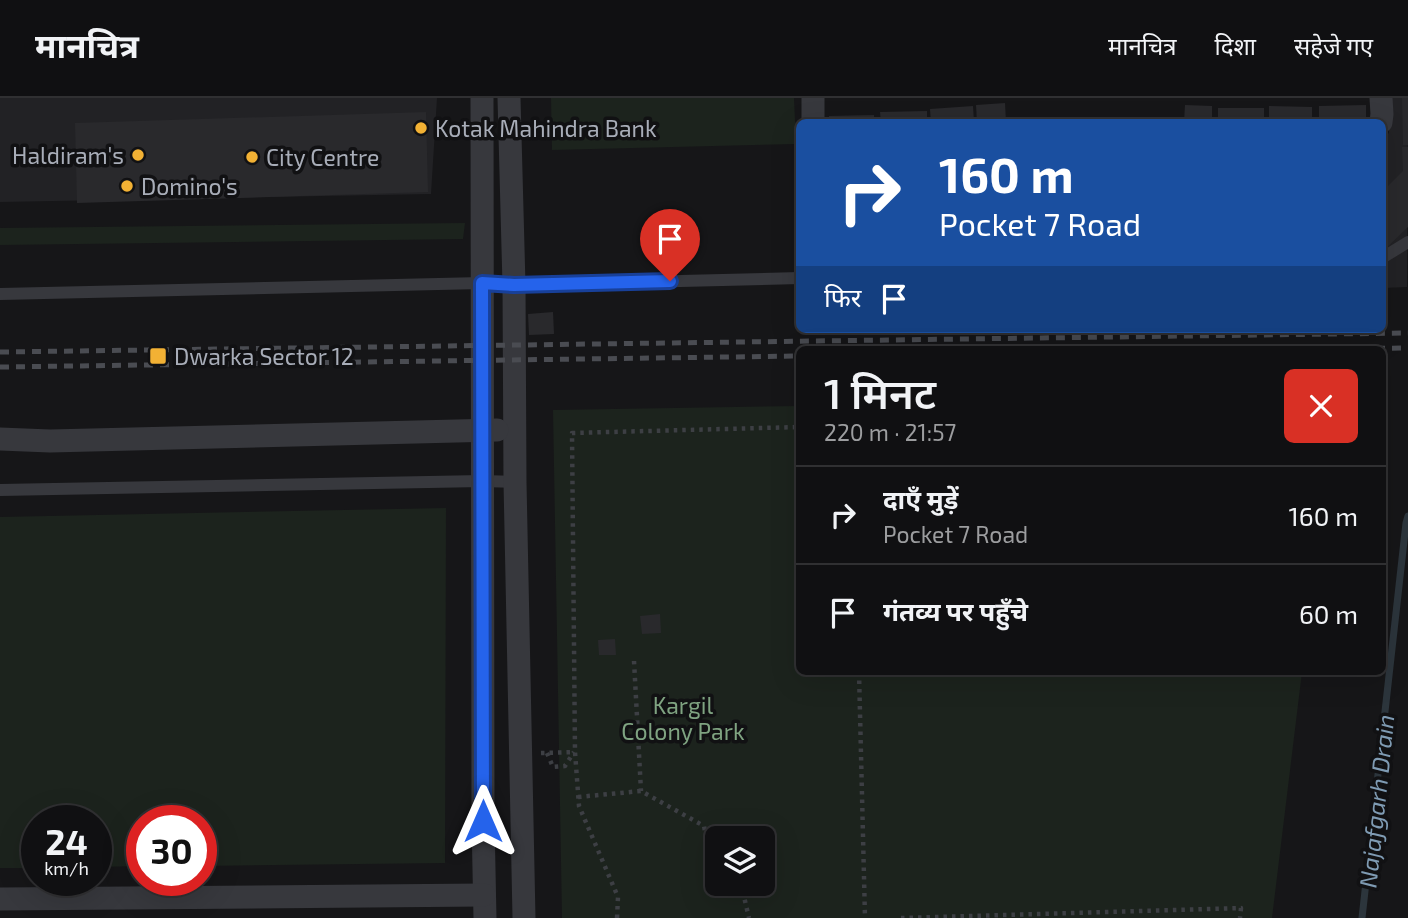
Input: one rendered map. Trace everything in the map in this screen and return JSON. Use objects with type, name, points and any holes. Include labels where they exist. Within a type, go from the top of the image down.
[{"type":"street","points":[[482,98],[485,918]]},
{"type":"street","points":[[509,98],[524,918]]},
{"type":"street","points":[[813,98],[813,119]]},
{"type":"street","points":[[1381,98],[1381,119]]},
{"type":"street","points":[[482,283],[514,285]]},
{"type":"street","points":[[0,439],[50,441],[514,429]]},
{"type":"street","points":[[0,899],[49,908],[484,895]]},
{"type":"lane","points":[[1386,256],[1408,242]]},
{"type":"lane","points":[[514,285],[796,278]]},
{"type":"lane","points":[[0,294],[482,283]]},
{"type":"lane","points":[[0,490],[515,482]]},
{"type":"path","points":[[617,918],[618,897],[579,806],[578,797],[575,752],[572,433],[796,427]]},
{"type":"path","points":[[634,662],[641,791]]},
{"type":"path","points":[[859,675],[865,918]]},
{"type":"path","points":[[520,754],[575,752]]},
{"type":"path","points":[[547,753],[553,767],[565,766],[575,752]]},
{"type":"path","points":[[578,797],[641,791],[704,825],[705,831]]},
{"type":"path","points":[[744,896],[749,918]]},
{"type":"path","points":[[901,918],[1241,908],[1240,918]]},
{"type":"shaded area","name":"City Centre","points":[[0,98],[437,98],[431,194],[0,202]]},
{"type":"shaded area","points":[[1389,98],[1408,98],[1407,287],[1386,288],[1386,135],[1389,133]]},
{"type":"green space","points":[[551,98],[794,98],[796,144],[552,150]]},
{"type":"green space","points":[[465,223],[463,239],[0,245],[0,228]]},
{"type":"green space","name":"Kargil Colony Park","points":[[796,406],[796,675],[1302,675],[1272,918],[562,918],[553,410]]},
{"type":"green space","points":[[446,508],[445,863],[217,866],[217,805],[126,805],[126,866],[112,867],[112,805],[21,805],[21,868],[0,868],[0,517]]},
{"type":"building","points":[[1402,98],[1408,98],[1408,145],[1403,145]]},
{"type":"building","points":[[1005,103],[1006,119],[977,119],[976,105]]},
{"type":"building","points":[[1185,105],[1212,106],[1212,119],[1184,119]]},
{"type":"building","points":[[1366,105],[1366,119],[1319,119],[1319,106]]},
{"type":"building","points":[[973,106],[974,119],[931,119],[930,109]]},
{"type":"building","points":[[1269,106],[1312,107],[1312,119],[1269,119]]},
{"type":"building","points":[[1218,108],[1264,108],[1264,119],[1218,119]]},
{"type":"building","points":[[927,111],[927,119],[881,119],[880,112]]},
{"type":"building","name":"City Centre","points":[[426,112],[428,192],[77,203],[75,123]]},
{"type":"building","points":[[874,115],[874,119],[829,119],[829,116]]},
{"type":"building","points":[[1402,147],[1408,147],[1408,227],[1386,248],[1386,188],[1403,171]]},
{"type":"building","points":[[553,312],[554,334],[529,335],[528,314]]},
{"type":"building","points":[[660,614],[661,633],[642,634],[640,616]]},
{"type":"building","points":[[615,639],[616,655],[599,655],[598,640]]},
{"type":"waterway","name":"Najafgarh Drain","points":[[1362,918],[1408,516]]},
{"type":"railway","points":[[0,352],[1408,333]]},
{"type":"railway","points":[[1386,348],[1408,348]]},
{"type":"railway","points":[[0,367],[796,356]]},
{"type":"place","name":"Kotak Mahindra Bank","points":[[421,128]]},
{"type":"place","name":"Haldiram's","points":[[138,155]]},
{"type":"place","name":"City Centre","points":[[252,157]]},
{"type":"place","name":"Domino's","points":[[127,186]]},
{"type":"place","name":"Dwarka Sector 12","points":[[158,356]]},
{"type":"route","points":[[483,821],[482,283],[514,285],[670,281]]}]
